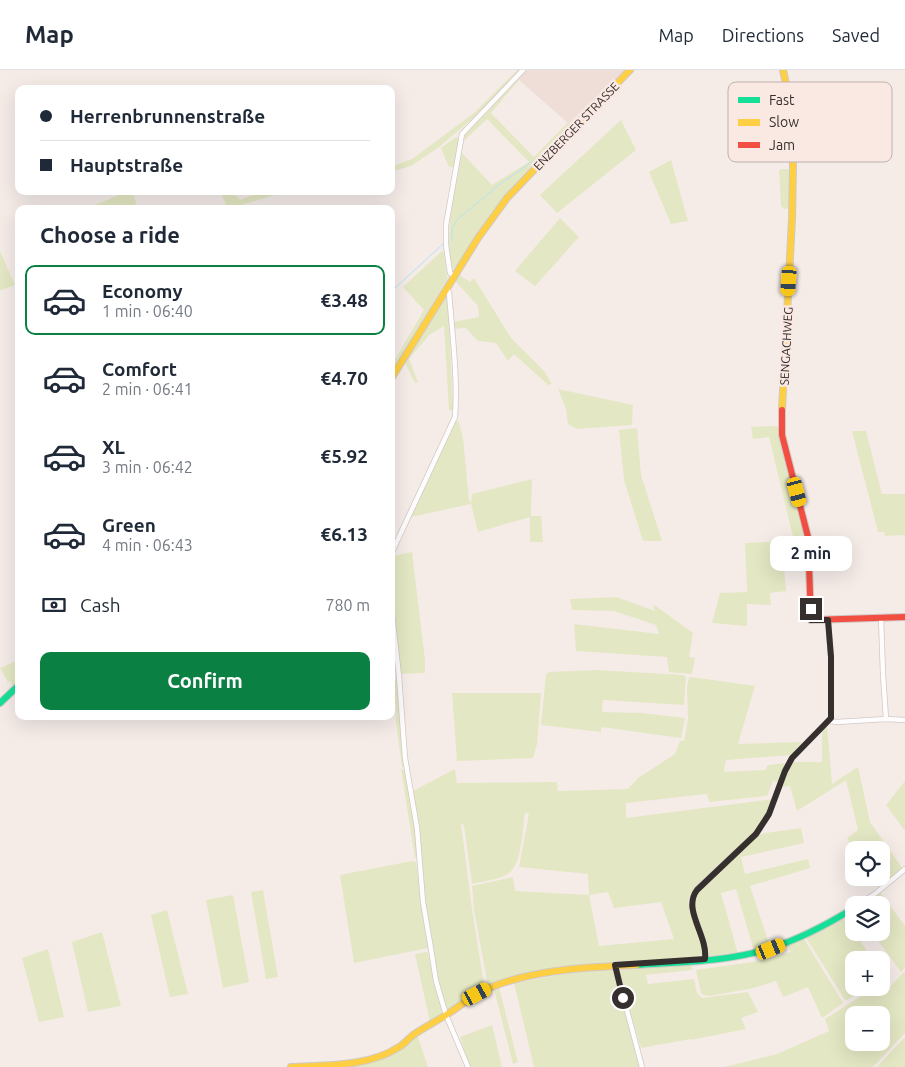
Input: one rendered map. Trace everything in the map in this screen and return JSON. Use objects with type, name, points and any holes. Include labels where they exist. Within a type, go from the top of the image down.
[{"type":"street","points":[[454,276],[450,274],[446,245],[446,225],[462,134],[523,70]]},
{"type":"street","name":"ENZBERGER STRASSE","points":[[395,372],[454,276],[507,198],[630,70]]},
{"type":"street","name":"SENGACHWEG","points":[[793,162],[792,219],[781,425],[808,537],[811,620],[828,620]]},
{"type":"street","points":[[395,545],[455,417],[454,360],[449,292],[446,289]]},
{"type":"street","points":[[882,617],[886,718]]},
{"type":"street","points":[[705,959],[706,951],[692,908],[692,896],[756,834],[769,814],[785,771],[792,758],[815,732],[829,721],[831,715],[831,675],[828,620],[905,617]]},
{"type":"street","points":[[395,640],[402,725],[417,828],[423,902],[436,981],[446,1015],[468,1067]]},
{"type":"street","points":[[0,703],[15,688]]},
{"type":"street","points":[[829,721],[886,718],[905,720]]},
{"type":"street","points":[[872,896],[905,868]]},
{"type":"street","points":[[291,1067],[344,1063],[383,1055],[397,1048],[415,1034],[471,998],[487,989],[502,984],[561,972],[615,965],[705,959],[758,952],[771,949],[824,925],[845,913]]},
{"type":"street","points":[[615,965],[642,1067]]},
{"type":"shaded area","points":[[526,70],[625,70],[590,107],[587,105],[569,124],[518,79]]},
{"type":"green space","points":[[517,70],[521,70],[484,109],[439,147],[411,166],[395,171],[395,165],[412,159],[474,113]]},
{"type":"green space","points":[[517,79],[519,80],[491,113],[534,157],[568,122],[572,126],[505,197],[454,269],[451,267],[449,238],[453,196],[462,153],[492,185],[529,162],[487,119],[464,141],[465,133]]},
{"type":"green space","points":[[621,120],[636,150],[557,213],[540,195]]},
{"type":"green space","points":[[456,137],[459,138],[454,167],[449,167],[441,148]]},
{"type":"green space","points":[[671,160],[688,221],[671,224],[649,172]]},
{"type":"green space","points":[[779,170],[791,171],[790,208],[784,209],[781,206]]},
{"type":"green space","points":[[119,195],[133,195],[137,204],[134,205],[95,205]]},
{"type":"green space","points":[[222,195],[236,195],[240,200],[253,195],[275,195],[241,205],[226,205]]},
{"type":"green space","points":[[560,218],[579,237],[535,286],[515,271]]},
{"type":"green space","points":[[0,251],[15,285],[2,290],[0,290]]},
{"type":"green space","points":[[442,251],[444,252],[448,278],[395,366],[395,359],[424,310],[403,287]]},
{"type":"green space","points":[[458,274],[470,282],[474,278],[511,338],[545,372],[552,384],[548,385],[514,354],[508,361],[496,343],[478,341],[466,328],[453,329],[453,322],[479,317],[478,306],[455,281]]},
{"type":"green space","points":[[446,293],[448,294],[453,410],[449,410],[444,326],[429,335],[409,359],[418,382],[415,383],[404,361]]},
{"type":"green space","points":[[558,389],[633,405],[632,425],[577,429],[568,424],[566,409]]},
{"type":"green space","points":[[456,421],[459,422],[463,438],[469,500],[471,503],[472,494],[532,479],[531,516],[541,516],[543,542],[530,542],[530,517],[478,532],[471,504],[411,517]]},
{"type":"green space","points":[[776,426],[779,428],[806,537],[793,537],[769,437],[753,439],[751,427]]},
{"type":"green space","points":[[637,428],[641,475],[662,541],[643,541],[624,480],[619,430]]},
{"type":"green space","points":[[852,431],[866,431],[882,494],[905,494],[905,535],[885,536],[884,532],[878,532]]},
{"type":"green space","points":[[782,541],[786,591],[770,593],[771,605],[747,604],[747,626],[712,623],[720,593],[747,592],[745,543]]},
{"type":"green space","points":[[412,552],[425,673],[402,674],[400,672],[395,615],[395,556]]},
{"type":"green space","points":[[616,597],[655,611],[653,604],[693,633],[689,657],[695,658],[692,674],[669,672],[667,657],[576,651],[574,624],[659,634],[656,625],[614,611],[572,610],[570,599]]},
{"type":"green space","points":[[15,662],[15,684],[12,686],[10,681],[8,682],[0,668]]},
{"type":"green space","points":[[596,670],[683,675],[686,677],[684,705],[603,700],[602,712],[642,713],[685,718],[681,738],[601,727],[601,732],[541,725],[546,674],[549,672]]},
{"type":"green space","points":[[395,678],[398,679],[400,728],[405,767],[402,767],[396,723]]},
{"type":"green space","points":[[689,678],[755,686],[738,744],[802,742],[791,755],[726,760],[724,772],[765,770],[768,765],[787,763],[778,782],[773,781],[767,796],[709,802],[707,794],[626,803],[626,818],[773,799],[763,821],[751,837],[691,893],[688,901],[701,939],[702,955],[696,958],[603,964],[488,986],[474,910],[472,886],[513,877],[515,891],[589,895],[588,874],[519,867],[529,814],[525,813],[519,856],[512,871],[498,878],[472,884],[464,825],[461,824],[484,985],[483,989],[447,1011],[439,984],[429,930],[413,791],[455,769],[457,783],[557,782],[558,791],[628,789],[638,778],[675,754],[680,741],[684,741],[688,719],[687,687]],"holes":[[[608,892],[614,908],[661,902],[674,939],[599,946],[589,895]]]},
{"type":"green space","points":[[452,693],[541,693],[537,744],[533,758],[457,761]]},
{"type":"green space","points":[[827,725],[832,784],[858,767],[870,822],[883,841],[849,841],[847,838],[858,830],[846,780],[797,811],[790,786],[782,787],[791,762],[822,762],[822,729]]},
{"type":"green space","points":[[401,769],[406,770],[415,827],[418,857],[415,858]]},
{"type":"green space","points":[[905,781],[905,831],[886,805]]},
{"type":"green space","points":[[801,828],[804,843],[741,857],[745,874],[808,859],[810,868],[750,886],[770,947],[754,951],[736,889],[721,893],[738,954],[710,957],[693,904],[695,896],[759,834]]},
{"type":"green space","points":[[890,850],[903,869],[890,880]]},
{"type":"green space","points":[[412,861],[416,862],[428,948],[354,963],[340,875]]},
{"type":"green space","points":[[263,890],[278,977],[266,979],[251,892]]},
{"type":"green space","points":[[880,892],[883,896],[874,896]]},
{"type":"green space","points":[[233,895],[249,982],[223,988],[206,900]]},
{"type":"green space","points":[[890,906],[905,926],[905,967],[901,972],[890,957],[890,951],[886,951],[878,941],[890,941]]},
{"type":"green space","points":[[167,910],[188,994],[170,997],[151,915]]},
{"type":"green space","points":[[845,915],[845,941],[862,941],[861,942],[867,951],[845,951],[845,996],[854,996],[845,1000],[805,936]]},
{"type":"green space","points":[[102,932],[121,1006],[88,1012],[72,942]]},
{"type":"green space","points":[[803,937],[843,1003],[822,1018],[808,987],[783,997],[776,981],[754,988],[709,996],[701,993],[696,970],[753,962],[791,952],[787,944]]},
{"type":"green space","points":[[48,949],[64,1017],[39,1022],[22,958]]},
{"type":"green space","points":[[428,953],[443,1014],[430,1022],[415,954]]},
{"type":"green space","points":[[691,964],[692,970],[646,975],[648,984],[694,979],[697,993],[702,998],[748,992],[758,1012],[741,1018],[746,1029],[641,1048],[620,977],[620,971],[626,967]]},
{"type":"green space","points":[[611,968],[614,970],[641,1067],[534,1067],[514,983],[585,970]]},
{"type":"green space","points":[[905,971],[905,1033],[890,1049],[890,1006],[845,1006],[861,996],[890,996],[890,987]]},
{"type":"green space","points":[[499,987],[518,1062],[513,1064],[494,989]]},
{"type":"green space","points":[[845,1006],[845,1051],[888,1051],[873,1067],[724,1067],[777,1054],[829,1031],[825,1019]]},
{"type":"green space","points":[[492,1025],[502,1067],[470,1067],[460,1037]]},
{"type":"green space","points":[[417,1034],[428,1067],[332,1067],[373,1059]]},
{"type":"green space","points":[[905,1037],[905,1067],[877,1067]]},
{"type":"waterway","points":[[452,240],[452,228],[458,219],[500,184],[539,157],[589,106]]},
{"type":"waterway","points":[[395,288],[443,244]]},
{"type":"traffic: fast","points":[[0,703],[15,689]]},
{"type":"traffic: fast","points":[[637,965],[705,961],[755,953],[803,936],[845,913]]},
{"type":"traffic: slow","points":[[395,373],[478,238],[507,198],[630,70]]},
{"type":"traffic: slow","points":[[783,70],[786,82]]},
{"type":"traffic: slow","points":[[782,410],[792,219],[793,162]]},
{"type":"traffic: slow","points":[[291,1067],[346,1064],[387,1054],[475,995],[511,980],[547,972],[637,965]]},
{"type":"traffic: jam","points":[[782,410],[782,435],[808,537],[811,620],[905,617]]},
{"type":"route","points":[[623,998],[615,965],[705,959],[706,951],[692,908],[692,896],[756,834],[769,814],[785,771],[792,758],[815,732],[831,718],[831,657],[828,620],[811,620],[811,609]]}]
